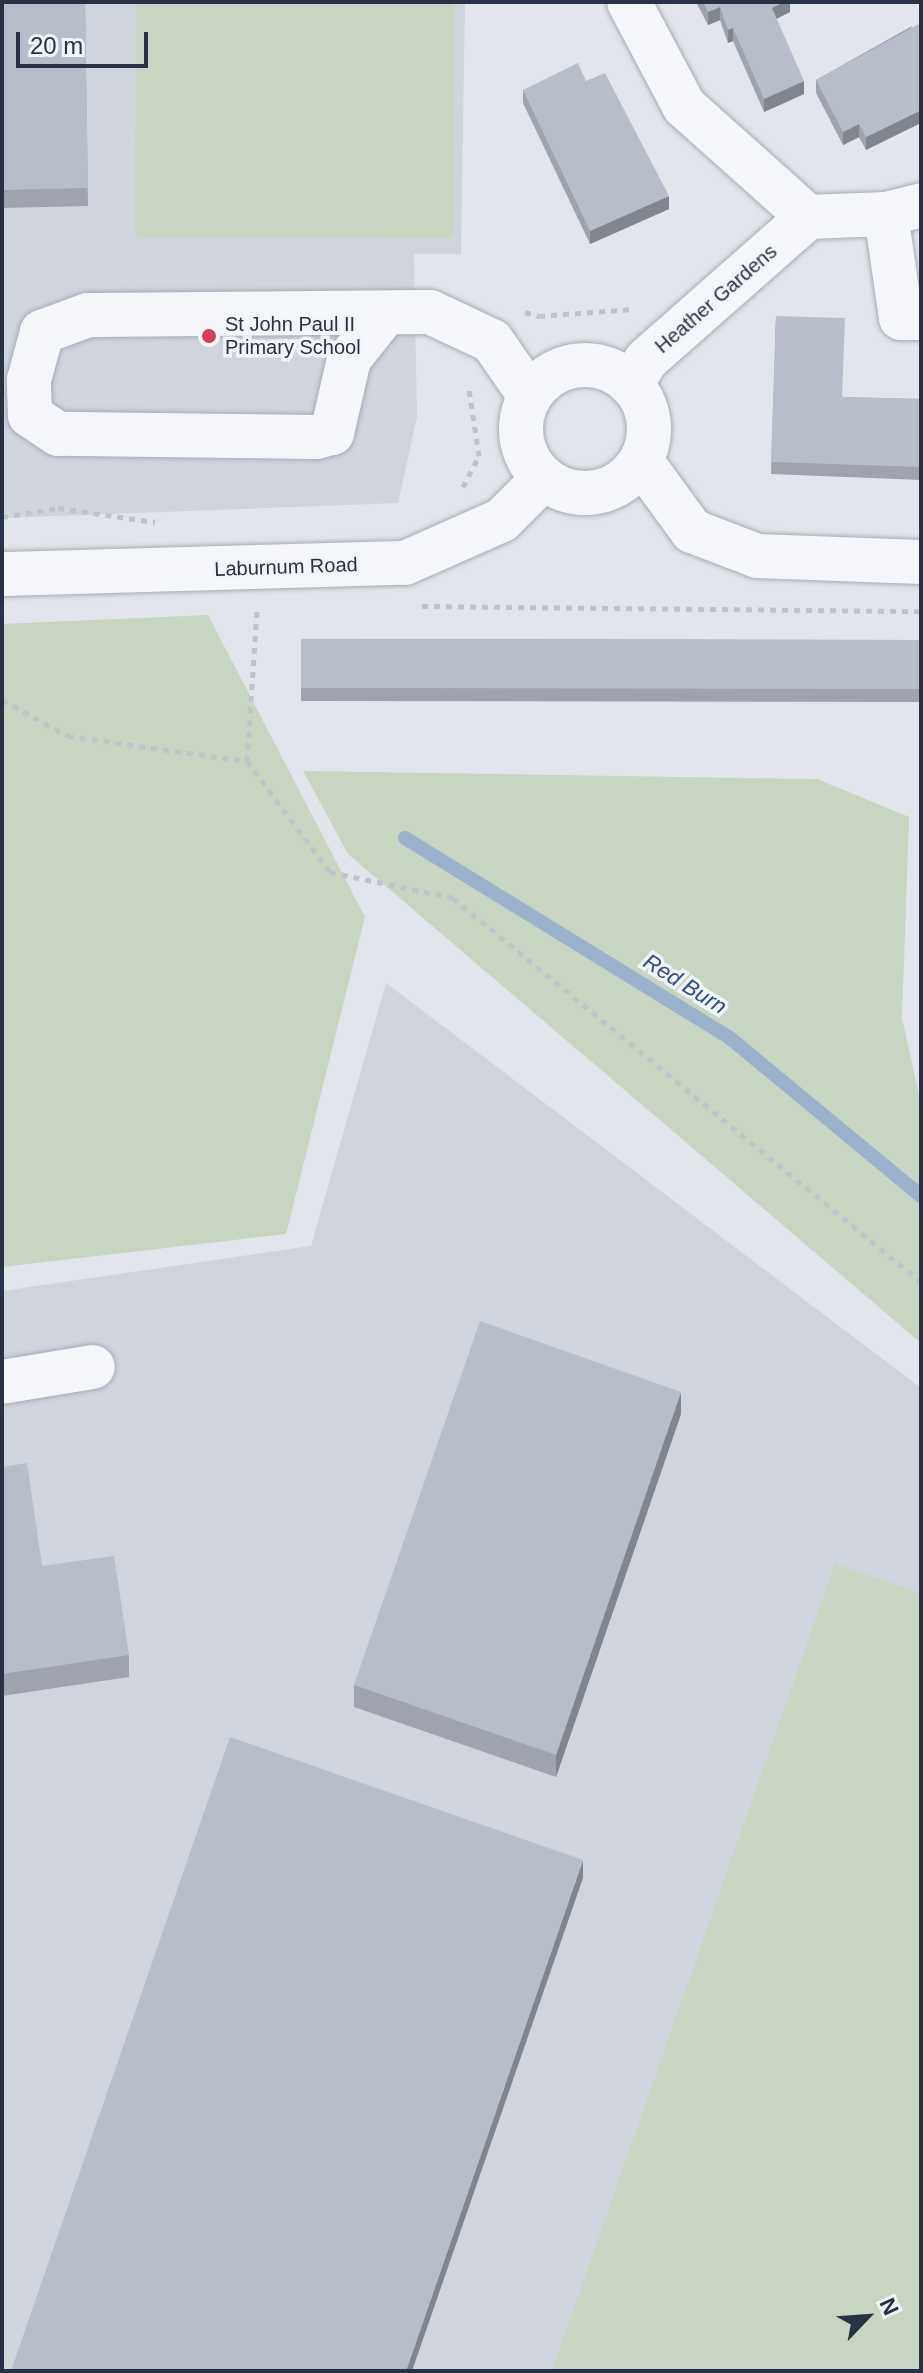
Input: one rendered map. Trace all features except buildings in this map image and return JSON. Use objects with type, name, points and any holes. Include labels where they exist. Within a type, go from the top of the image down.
[{"type":"street","points":[[629,2],[684,106],[808,217],[904,210],[901,318],[921,318]]},
{"type":"street","name":"Heather Gardens","points":[[631,385],[646,360],[808,217]]},
{"type":"street","points":[[384,315],[349,359],[340,414],[332,433],[316,437],[58,434],[30,415],[29,380],[42,332],[88,315],[384,315],[430,312],[492,341],[530,396]]},
{"type":"street","points":[[578,366],[598,366],[631,385],[648,422],[641,461],[614,487],[597,492],[560,488],[544,478],[524,449],[523,413],[530,396],[542,381],[578,366]]},
{"type":"street","points":[[641,461],[692,531],[757,556],[921,562]]},
{"type":"street","name":"Laburnum Road","points":[[2,574],[405,563],[502,520],[544,478]]},
{"type":"street","points":[[2,1382],[93,1367]]},
{"type":"path","points":[[460,493],[479,456],[467,374],[474,332],[494,303],[539,316],[645,306]]},
{"type":"path","points":[[2,517],[58,508],[168,524]]},
{"type":"path","points":[[273,606],[257,605],[247,761],[330,872],[453,898],[921,1282]]},
{"type":"path","points":[[415,606],[921,611]]},
{"type":"path","points":[[2,700],[68,736],[247,761]]},
{"type":"shaded area","name":"St John Paul II Primary School","points":[[2,2],[465,2],[461,254],[414,254],[417,417],[398,503],[2,518]]},
{"type":"shaded area","points":[[386,983],[921,1388],[921,2371],[2,2371],[2,1291],[311,1246]]},
{"type":"green space","points":[[136,2],[454,2],[453,238],[135,237]]},
{"type":"green space","points":[[208,615],[365,917],[286,1234],[2,1267],[2,624]]},
{"type":"green space","points":[[303,771],[817,779],[909,817],[902,1018],[921,1104],[921,1343],[348,854]]},
{"type":"green space","points":[[835,1564],[921,1593],[921,2371],[552,2371]]},
{"type":"waterway","name":"Red Burn","points":[[405,838],[730,1038],[921,1196]]},
{"type":"place","name":"St John Paul II Primary School","points":[[209,336]]}]
